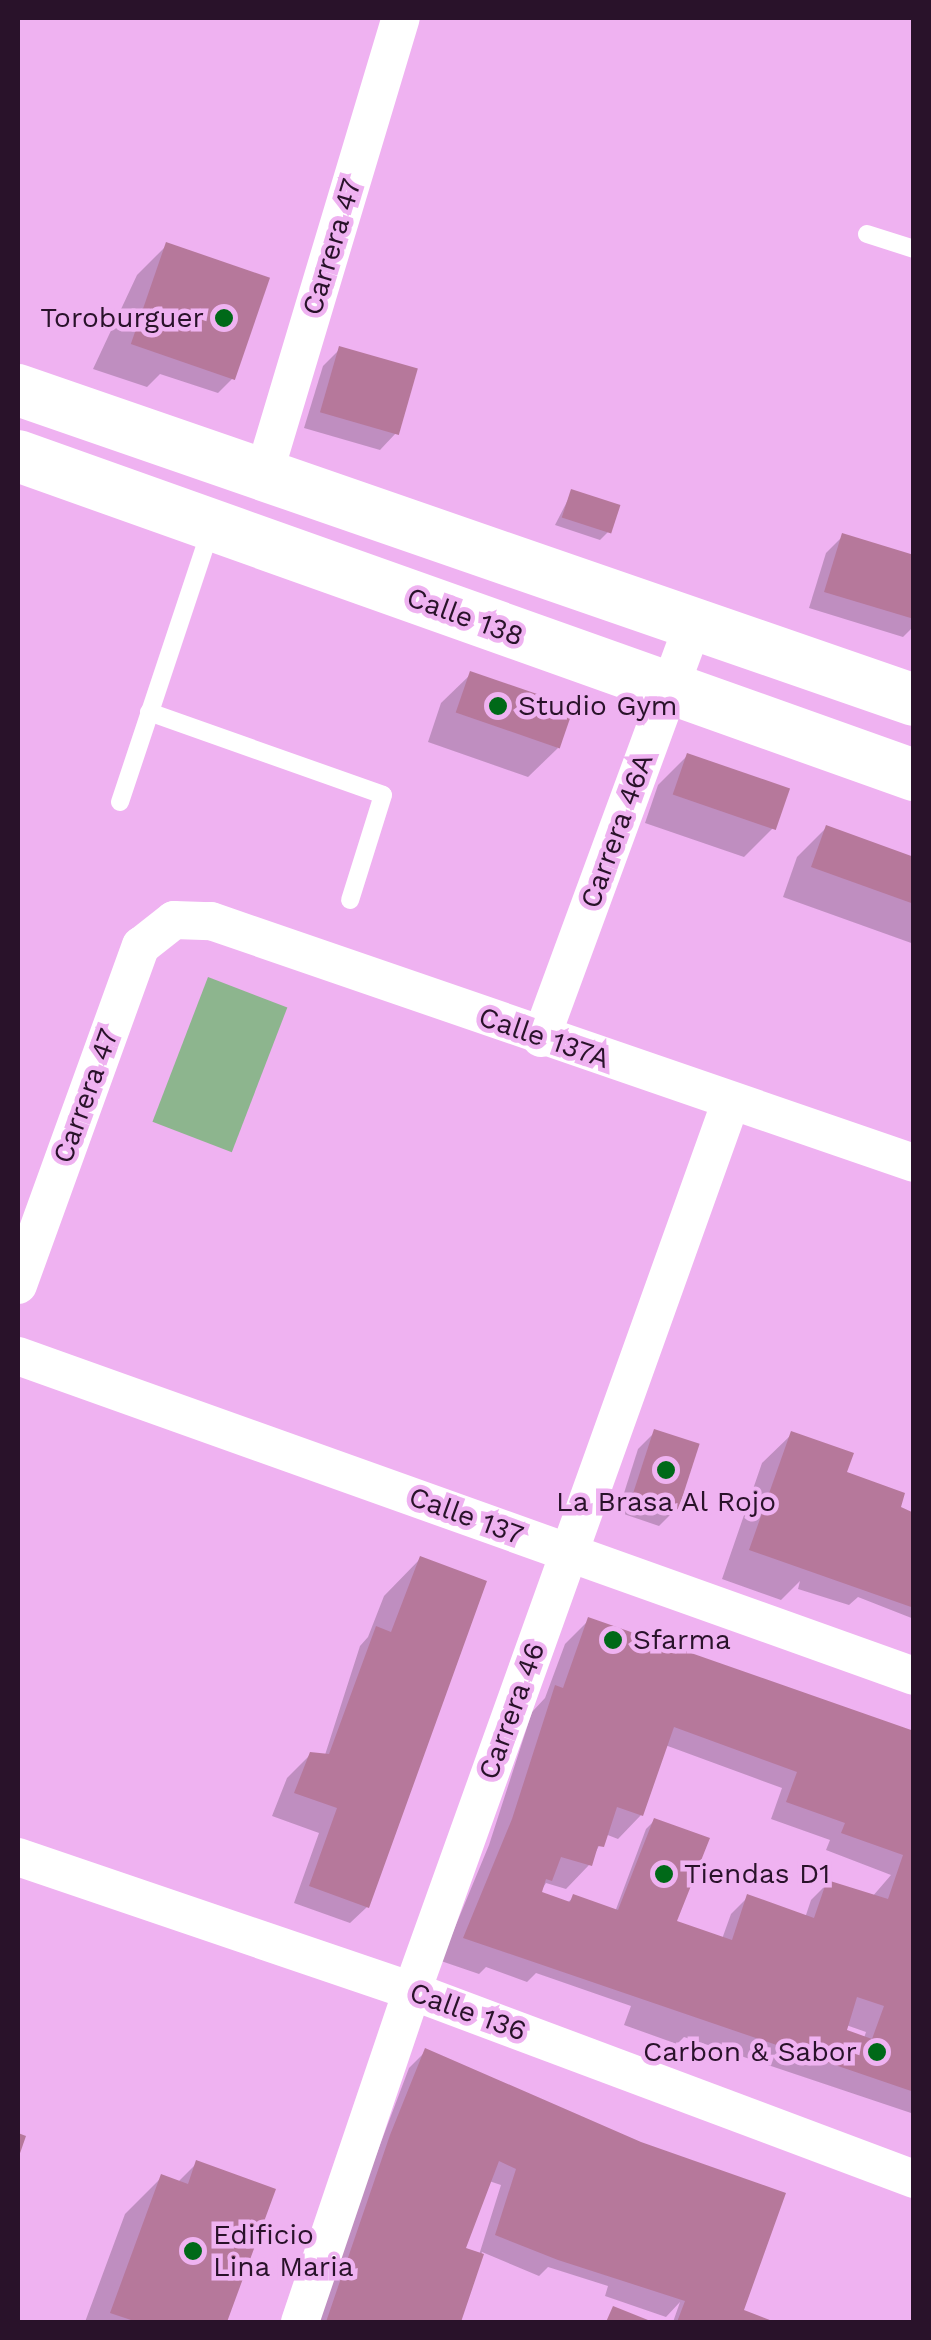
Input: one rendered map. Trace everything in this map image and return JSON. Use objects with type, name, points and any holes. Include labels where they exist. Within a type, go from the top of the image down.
[{"type":"main road","points":[[18,390],[914,700]]},
{"type":"main road","name":"Calle 138","points":[[18,456],[914,775]]},
{"type":"street","name":"Carrera 47","points":[[262,477],[401,18]]},
{"type":"street","name":"Carrera 46A","points":[[541,1038],[693,625]]},
{"type":"street","name":"Carrera 47","points":[[18,1285],[141,946],[174,920]]},
{"type":"street","name":"Calle 137A","points":[[174,920],[211,921],[914,1164]]},
{"type":"street","name":"Carrera 46","points":[[300,2322],[412,1991],[730,1102]]},
{"type":"street","name":"Calle 137","points":[[18,1356],[914,1676]]},
{"type":"street","name":"Calle 136","points":[[18,1857],[412,1991],[914,2179]]},
{"type":"lane","points":[[868,234],[914,249]]},
{"type":"lane","points":[[120,802],[212,526]]},
{"type":"lane","points":[[149,712],[383,795],[350,900]]},
{"type":"green space","points":[[208,977],[287,1007],[232,1152],[152,1122]]},
{"type":"building","points":[[166,242],[270,278],[235,380],[131,344]]},
{"type":"building","points":[[339,346],[418,369],[399,435],[320,412]]},
{"type":"building","points":[[571,489],[620,505],[611,534],[562,518]]},
{"type":"building","points":[[842,533],[914,555],[914,619],[824,592]]},
{"type":"building","points":[[470,671],[574,707],[560,748],[456,713]]},
{"type":"building","points":[[687,753],[790,788],[776,830],[673,795]]},
{"type":"building","points":[[826,825],[914,857],[914,904],[811,867]]},
{"type":"building","name":"La Brasa Al Rojo","points":[[654,1429],[700,1444],[678,1509],[633,1495]]},
{"type":"building","points":[[791,1431],[854,1453],[847,1472],[905,1493],[901,1507],[914,1513],[914,1608],[749,1550]]},
{"type":"building","points":[[420,1556],[487,1581],[369,1908],[309,1886],[337,1808],[294,1793],[310,1752],[329,1754],[376,1626],[391,1632]]},
{"type":"building","points":[[588,1617],[914,1731],[914,2092],[463,1938],[512,1819],[555,1685],[563,1688]],"holes":[[[674,1727],[797,1772],[786,1802],[845,1823],[841,1833],[903,1855],[888,1899],[827,1880],[814,1918],[747,1894],[732,1940],[677,1921],[710,1838],[654,1818],[618,1910],[573,1894],[570,1902],[542,1892],[546,1879],[552,1881],[561,1857],[592,1866],[598,1846],[604,1847],[617,1807],[643,1816]],[[857,1997],[884,2006],[872,2039],[847,2030]]]},
{"type":"building","points":[[425,2048],[641,2142],[786,2193],[744,2310],[775,2322],[677,2322],[685,2301],[495,2235],[516,2169],[499,2161],[466,2248],[484,2254],[461,2322],[326,2322],[390,2135]]},
{"type":"building","points":[[18,2133],[26,2136],[18,2159]]},
{"type":"building","name":"Edificio Lina Maria","points":[[196,2160],[276,2189],[227,2322],[137,2322],[110,2313],[161,2174],[188,2184]]},
{"type":"building","points":[[613,2306],[653,2322],[606,2322]]},
{"type":"place","name":"Toroburguer","points":[[224,318]]},
{"type":"place","name":"Studio Gym","points":[[498,706]]},
{"type":"place","name":"La Brasa Al Rojo","points":[[666,1470]]},
{"type":"place","name":"Sfarma","points":[[613,1640]]},
{"type":"place","name":"Tiendas D1","points":[[664,1874]]},
{"type":"place","name":"Carbon & Sabor","points":[[877,2052]]},
{"type":"place","name":"Edificio Lina Maria","points":[[193,2251]]}]
